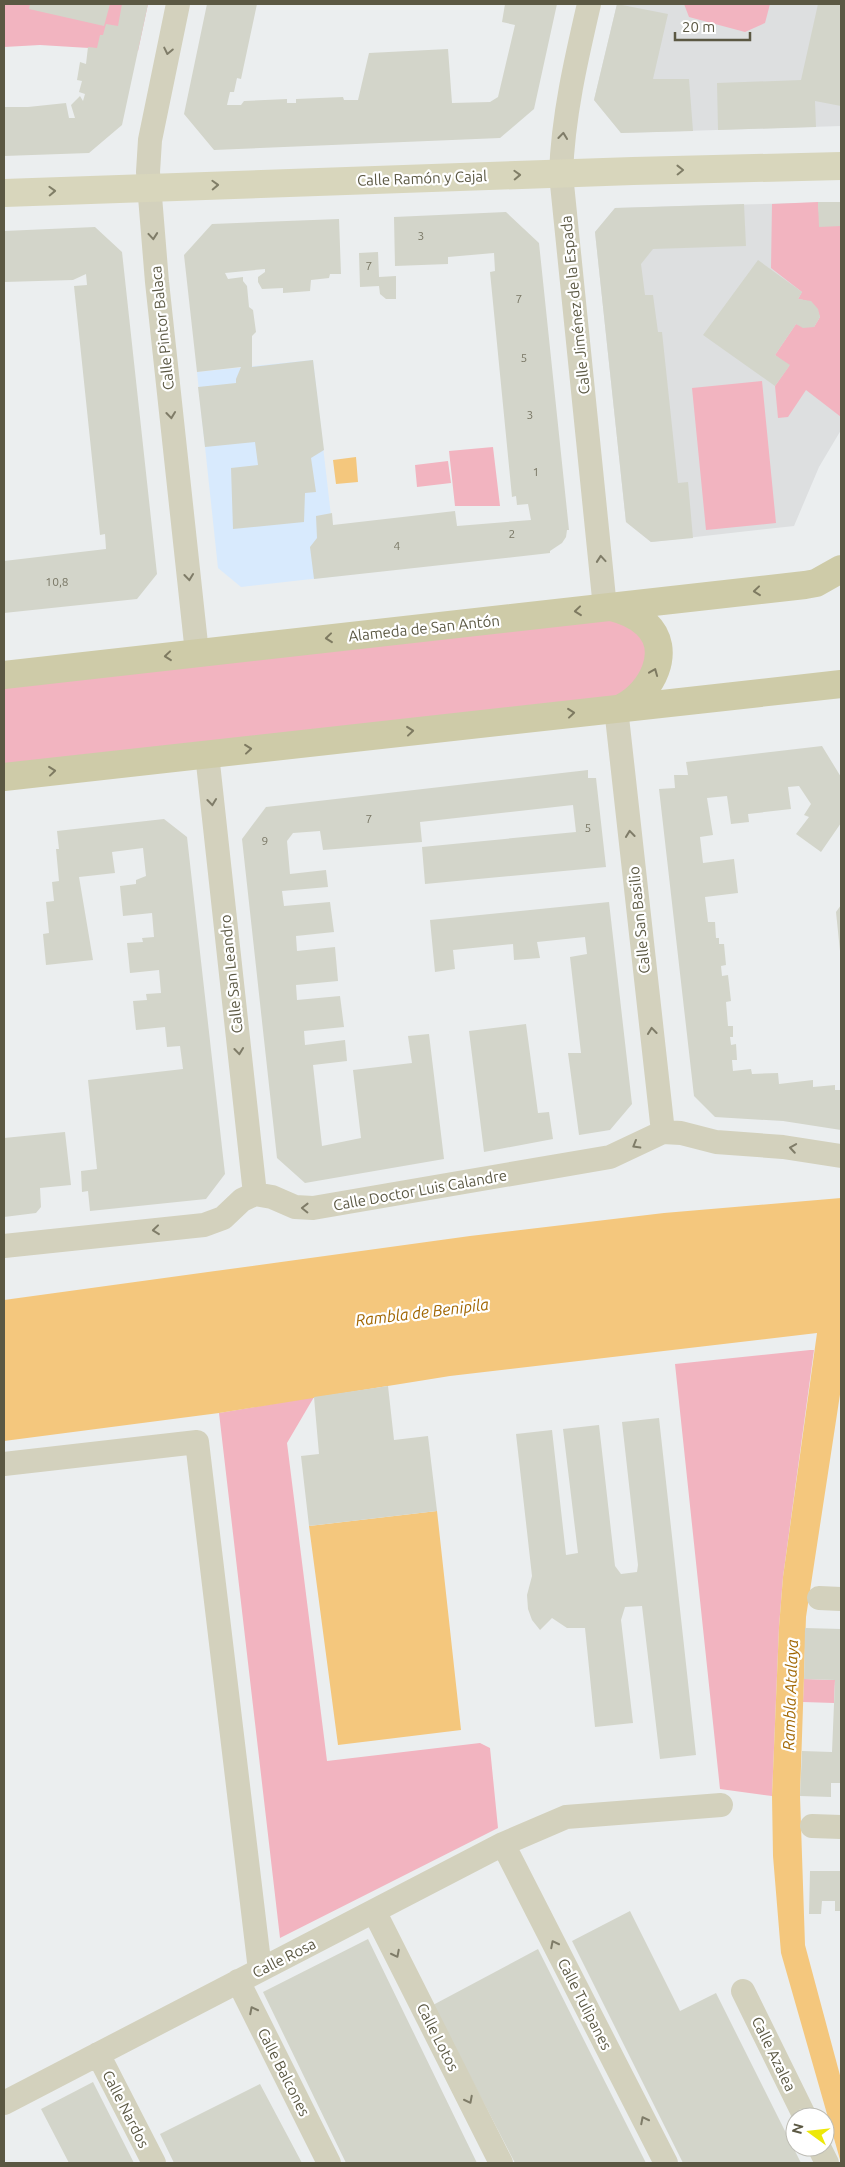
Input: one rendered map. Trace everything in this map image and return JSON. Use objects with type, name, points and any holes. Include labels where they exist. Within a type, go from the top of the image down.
[{"type":"main road","name":"Calle Ramón y Cajal","points":[[4,193],[841,166]]},
{"type":"main road","name":"Alameda de San Antón","points":[[4,674],[805,585],[816,583],[841,569]]},
{"type":"main road","points":[[607,607],[627,612],[645,623],[656,639],[659,650],[656,672],[650,681],[637,698],[619,708]]},
{"type":"main road","points":[[4,776],[841,684]]},
{"type":"street","name":"Calle Pintor Balaca","points":[[178,4],[150,140],[149,187],[157,282],[197,653]]},
{"type":"street","name":"Calle Jiménez de la Espada","points":[[589,4],[570,88],[562,136],[561,174],[607,607]]},
{"type":"street","name":"Calle San Basilio","points":[[619,708],[663,1132]]},
{"type":"street","name":"Calle San Leandro","points":[[207,754],[254,1194]]},
{"type":"street","points":[[663,1132],[681,1133],[716,1142],[783,1147],[841,1156]]},
{"type":"street","name":"Calle Doctor Luis Calandre","points":[[254,1194],[272,1197],[295,1207],[313,1208],[610,1157],[663,1132]]},
{"type":"street","points":[[4,1246],[204,1225],[223,1218],[242,1200],[254,1194]]},
{"type":"street","points":[[4,1464],[197,1442],[260,1970]]},
{"type":"street","name":"Calle Rosa","points":[[8,2099],[503,1844],[566,1817],[721,1804]]},
{"type":"street","points":[[812,1826],[841,1827]]},
{"type":"street","name":"Calle Tulipanes","points":[[503,1844],[666,2163]]},
{"type":"street","name":"Calle Lotos","points":[[374,1911],[501,2163]]},
{"type":"street","name":"Calle Balcones","points":[[238,1981],[329,2163]]},
{"type":"street","name":"Calle Azalea","points":[[743,1991],[799,2107]]},
{"type":"street","name":"Calle Nardos","points":[[98,2054],[154,2163]]},
{"type":"shaded area","points":[[4,4],[148,4],[138,51],[40,45],[4,47]]},
{"type":"shaded area","points":[[617,4],[841,4],[841,126],[621,133],[594,100]]},
{"type":"shaded area","points":[[684,4],[770,4],[765,23],[745,32],[689,17]]},
{"type":"shaded area","points":[[818,202],[820,226],[841,226],[841,417],[806,390],[788,417],[778,418],[775,386],[789,366],[775,355],[796,324],[814,327],[820,317],[817,309],[812,304],[798,299],[802,292],[771,268],[772,204]]},
{"type":"shaded area","points":[[841,202],[841,430],[819,467],[794,526],[651,542],[626,522],[595,232],[615,208]]},
{"type":"shaded area","points":[[313,360],[338,576],[241,587],[218,568],[197,372]]},
{"type":"shaded area","points":[[762,381],[776,523],[706,530],[692,388]]},
{"type":"shaded area","points":[[493,447],[500,506],[455,506],[449,451]]},
{"type":"shaded area","points":[[448,461],[451,483],[417,487],[415,465]]},
{"type":"shaded area","points":[[610,607],[651,630],[637,698],[4,777],[4,675]]},
{"type":"shaded area","points":[[814,1350],[783,1577],[772,1796],[720,1789],[675,1364]]},
{"type":"shaded area","points":[[314,1397],[287,1443],[327,1761],[480,1743],[490,1748],[498,1828],[280,1938],[219,1413]]},
{"type":"shaded area","points":[[804,1679],[835,1680],[834,1703],[803,1702]]},
{"type":"water","points":[[356,457],[358,482],[336,484],[333,460]]},
{"type":"water","points":[[841,1198],[841,1388],[806,1617],[800,1796],[805,1945],[841,2079],[841,2163],[835,2142],[835,2107],[825,2107],[781,1953],[773,1856],[772,1796],[783,1577],[817,1333],[450,1376],[219,1413],[4,1441],[4,1300],[470,1236],[664,1213]]},
{"type":"water","points":[[437,1511],[461,1730],[338,1745],[309,1526]]},
{"type":"building","points":[[30,4],[110,4],[104,26],[29,9]]},
{"type":"building","points":[[122,4],[148,4],[122,125],[89,153],[4,156],[4,107],[28,107],[66,103],[69,118],[75,118],[71,105],[80,96],[83,101],[85,94],[79,92],[82,81],[77,80],[80,62],[86,64],[88,47],[97,48],[100,35],[103,35],[106,24],[118,26]]},
{"type":"building","points":[[207,4],[257,4],[241,79],[237,78],[234,92],[230,92],[227,105],[241,105],[244,101],[287,99],[287,103],[296,103],[296,99],[343,97],[344,100],[358,100],[369,53],[448,49],[452,103],[490,102],[498,97],[515,25],[502,22],[505,4],[557,4],[534,109],[500,138],[214,150],[184,114]]},
{"type":"building","points":[[617,4],[668,14],[653,79],[689,79],[693,131],[621,133],[594,100]]},
{"type":"building","points":[[818,4],[841,4],[841,106],[815,101],[816,127],[718,130],[717,83],[801,80]]},
{"type":"building","points":[[818,202],[841,202],[841,226],[819,227]]},
{"type":"building","points":[[744,204],[746,246],[653,249],[641,264],[645,295],[653,295],[658,332],[662,332],[678,483],[688,482],[693,538],[651,542],[626,522],[595,232],[615,208]]},
{"type":"building","points":[[506,212],[539,243],[569,530],[567,530],[566,537],[550,553],[314,579],[310,547],[317,538],[316,516],[332,513],[333,525],[455,511],[457,526],[531,520],[528,504],[517,505],[516,496],[512,497],[490,272],[495,271],[494,253],[448,257],[448,264],[395,266],[394,217]]},
{"type":"building","points":[[339,219],[341,274],[330,274],[329,278],[311,280],[310,291],[283,293],[283,288],[262,289],[258,282],[258,277],[265,272],[265,269],[225,273],[228,279],[243,277],[243,281],[247,286],[249,307],[253,310],[256,332],[252,336],[252,367],[313,360],[324,450],[311,458],[316,492],[305,493],[304,522],[233,529],[231,468],[258,465],[255,442],[205,447],[198,387],[236,383],[241,367],[197,372],[184,255],[212,224]]},
{"type":"building","points":[[95,227],[122,252],[157,574],[137,599],[4,613],[4,561],[106,549],[105,534],[100,535],[74,286],[87,285],[86,274],[73,280],[4,282],[4,231]]},
{"type":"building","points":[[378,252],[379,277],[396,276],[396,299],[386,299],[380,294],[379,286],[360,287],[359,253]]},
{"type":"building","points":[[758,260],[802,292],[798,299],[811,301],[818,309],[820,317],[814,327],[803,328],[796,324],[775,355],[790,365],[775,386],[703,335]]},
{"type":"building","points":[[822,746],[841,777],[841,823],[821,852],[796,834],[809,817],[804,815],[811,804],[799,786],[788,787],[791,809],[748,814],[749,822],[731,824],[727,796],[707,798],[713,835],[700,837],[703,863],[734,859],[738,893],[705,897],[708,922],[715,922],[716,938],[719,938],[719,944],[724,944],[726,965],[721,966],[722,976],[728,975],[731,1001],[726,1002],[728,1026],[733,1026],[733,1037],[730,1037],[731,1045],[736,1044],[737,1060],[732,1060],[733,1071],[751,1069],[752,1074],[778,1073],[779,1084],[813,1080],[813,1087],[835,1085],[835,1090],[841,1090],[841,1130],[783,1121],[715,1117],[694,1096],[659,789],[675,788],[674,775],[688,775],[686,762]]},
{"type":"building","points":[[588,770],[588,778],[596,778],[606,867],[425,884],[422,847],[576,832],[573,805],[420,822],[422,842],[323,850],[320,831],[293,833],[287,841],[290,874],[326,870],[328,887],[282,891],[284,906],[330,902],[334,932],[296,936],[297,951],[335,947],[338,981],[296,985],[297,1000],[340,996],[344,1027],[304,1031],[305,1045],[345,1040],[347,1061],[313,1065],[322,1146],[361,1138],[353,1070],[412,1063],[408,1036],[429,1034],[444,1159],[305,1183],[277,1158],[242,839],[266,807]]},
{"type":"building","points":[[164,819],[187,837],[225,1174],[206,1199],[90,1211],[88,1191],[82,1192],[81,1171],[97,1169],[88,1080],[183,1069],[180,1046],[167,1047],[165,1027],[136,1030],[133,1001],[147,1000],[146,994],[161,993],[159,970],[130,973],[127,943],[143,942],[142,938],[154,937],[152,913],[123,916],[120,886],[136,884],[136,880],[146,876],[143,848],[112,852],[115,873],[79,877],[93,960],[46,965],[43,934],[49,933],[46,902],[54,901],[52,882],[59,881],[56,849],[59,849],[57,831]]},
{"type":"building","points":[[609,902],[632,1104],[610,1130],[579,1135],[568,1053],[581,1053],[570,957],[587,954],[585,937],[537,942],[540,958],[514,960],[513,944],[453,950],[455,969],[435,972],[430,920]]},
{"type":"building","points":[[841,905],[841,951],[840,951],[836,912]]},
{"type":"building","points":[[526,1024],[538,1113],[549,1112],[553,1139],[484,1152],[469,1031]]},
{"type":"building","points":[[65,1132],[71,1185],[40,1188],[41,1207],[36,1213],[4,1217],[4,1138]]},
{"type":"building","points":[[388,1386],[394,1440],[428,1436],[437,1511],[309,1526],[301,1456],[319,1454],[314,1397]]},
{"type":"building","points":[[659,1418],[696,1755],[660,1759],[642,1606],[625,1607],[621,1620],[633,1723],[595,1727],[585,1628],[567,1628],[552,1618],[540,1630],[532,1620],[528,1609],[527,1595],[532,1576],[516,1434],[552,1430],[566,1555],[578,1553],[563,1429],[599,1425],[615,1566],[621,1574],[637,1572],[638,1565],[622,1422]]},
{"type":"building","points":[[805,1628],[841,1629],[841,1783],[831,1783],[831,1797],[800,1796],[802,1751],[832,1752],[835,1680],[804,1679]]},
{"type":"building","points":[[810,1871],[841,1871],[841,1911],[835,1911],[835,1901],[822,1901],[821,1914],[809,1914]]},
{"type":"building","points":[[630,1911],[680,2011],[716,1993],[785,2131],[785,2157],[798,2157],[801,2163],[683,2163],[572,1941]]},
{"type":"building","points":[[368,1939],[477,2163],[346,2163],[263,1992]]},
{"type":"building","points":[[538,1949],[646,2163],[515,2163],[433,2005]]},
{"type":"building","points":[[93,2082],[134,2163],[69,2163],[41,2109]]},
{"type":"building","points":[[260,2084],[302,2163],[174,2163],[160,2134]]},
{"type":"water label","name":"Rambla de Benipila","points":[[422,1312]]},
{"type":"water label","name":"Rambla Atalaya","points":[[790,1695]]}]
